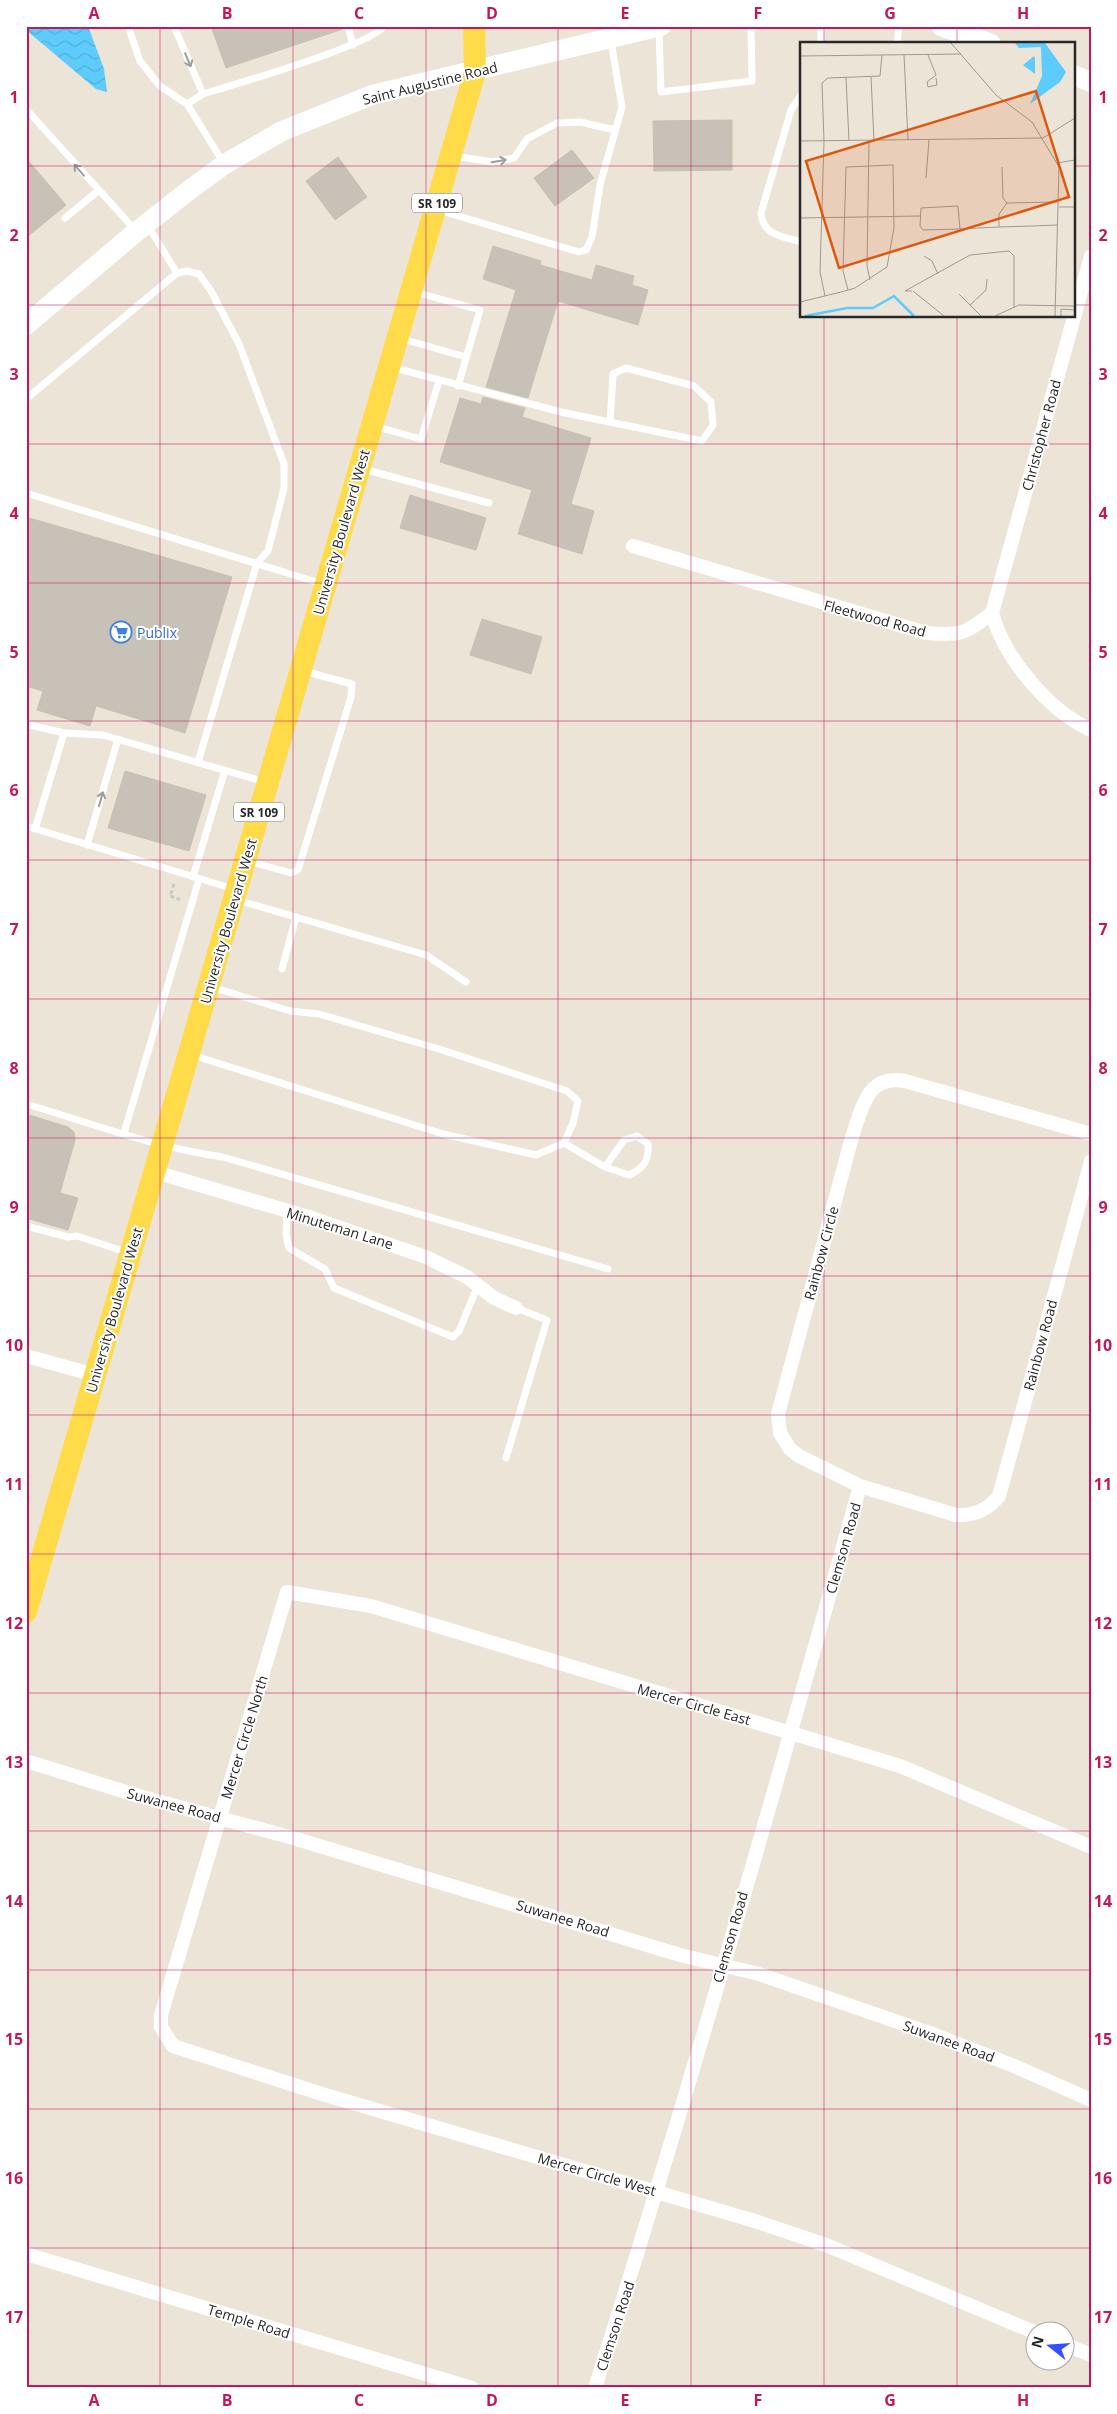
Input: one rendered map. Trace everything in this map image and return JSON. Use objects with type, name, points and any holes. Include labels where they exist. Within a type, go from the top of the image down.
[{"type":"main road","name":"University Boulevard West","points":[[26,1612],[475,72],[474,26]]},
{"type":"main road","name":"Saint Augustine Road","points":[[26,325],[141,228],[225,164],[282,131],[372,95],[475,72],[660,26]]},
{"type":"main road","points":[[941,26],[985,42]]},
{"type":"main road","points":[[1074,76],[1091,82]]},
{"type":"street","name":"Christopher Road","points":[[1074,317],[1091,256]]},
{"type":"street","name":"Christopher Road","points":[[992,613],[1074,318]]},
{"type":"street","name":"Fleetwood Road","points":[[632,546],[926,633],[948,635],[970,630],[992,613]]},
{"type":"street","points":[[992,613],[996,629],[1005,646],[1054,708],[1073,722],[1091,730]]},
{"type":"street","name":"Rainbow Circle","points":[[971,1516],[956,1515],[860,1486],[799,1456],[790,1449],[780,1433],[778,1414],[863,1104],[873,1089],[884,1082],[895,1079],[1091,1134]]},
{"type":"street","name":"Rainbow Road","points":[[971,1516],[992,1504],[998,1496],[1091,1161]]},
{"type":"street","name":"Minuteman Lane","points":[[154,1172],[381,1240],[426,1257],[478,1284],[494,1298],[516,1308]]},
{"type":"street","points":[[26,1356],[95,1375]]},
{"type":"street","name":"Clemson Road","points":[[595,2388],[791,1731],[860,1486]]},
{"type":"street","name":"Mercer Circle East","points":[[287,1592],[371,1606],[636,1688],[791,1731],[900,1766],[1091,1847]]},
{"type":"street","name":"Mercer Circle North","points":[[161,2026],[161,2015],[287,1592]]},
{"type":"street","name":"Suwanee Road","points":[[26,1761],[139,1796],[722,1965],[759,1974],[930,2032],[1091,2100]]},
{"type":"street","name":"Mercer Circle West","points":[[161,2026],[173,2046],[230,2066],[655,2191],[826,2245],[1024,2328]]},
{"type":"street","name":"Temple Road","points":[[26,2254],[472,2388]]},
{"type":"street","points":[[1074,2348],[1091,2355]]},
{"type":"lane","points":[[128,26],[140,61],[160,86],[188,104],[225,164]]},
{"type":"lane","points":[[174,26],[202,94]]},
{"type":"lane","points":[[348,26],[353,45]]},
{"type":"lane","points":[[188,104],[202,94],[353,45],[381,31],[384,26]]},
{"type":"lane","points":[[660,26],[661,92],[752,81],[750,26]]},
{"type":"lane","points":[[821,26],[821,42]]},
{"type":"lane","points":[[897,42],[899,26]]},
{"type":"lane","points":[[435,209],[579,252],[586,250],[592,237],[600,185],[622,107],[610,38]]},
{"type":"lane","points":[[800,96],[791,110],[761,209],[762,224],[765,229],[800,242]]},
{"type":"lane","points":[[26,109],[98,191],[141,228],[177,272]]},
{"type":"lane","points":[[451,155],[493,162],[514,158],[527,138],[550,126],[568,121],[615,130]]},
{"type":"lane","points":[[65,218],[98,191]]},
{"type":"lane","points":[[26,399],[177,272],[187,271],[199,274],[211,291],[239,344],[284,464],[284,488],[268,551],[257,563],[198,762]]},
{"type":"lane","points":[[412,291],[480,310],[458,386]]},
{"type":"lane","points":[[398,337],[466,357]]},
{"type":"lane","points":[[389,366],[458,386],[610,422],[702,441],[712,425],[712,402],[694,386],[626,368],[613,374],[610,422]]},
{"type":"lane","points":[[372,426],[421,438],[439,381]]},
{"type":"lane","points":[[360,468],[489,503]]},
{"type":"lane","points":[[26,494],[326,585]]},
{"type":"lane","points":[[245,860],[291,874],[298,870],[351,697],[352,684],[301,670]]},
{"type":"lane","points":[[26,724],[64,734],[103,735],[268,783]]},
{"type":"lane","points":[[35,829],[64,734]]},
{"type":"lane","points":[[87,845],[118,739]]},
{"type":"lane","points":[[124,1133],[225,770]]},
{"type":"lane","points":[[26,826],[196,878],[296,917],[426,955],[466,982]]},
{"type":"lane","points":[[282,969],[296,917]]},
{"type":"lane","points":[[189,1054],[443,1134],[536,1155],[564,1143],[573,1123],[578,1101],[568,1091],[439,1049],[319,1014],[290,1011],[209,986]]},
{"type":"lane","points":[[26,1104],[163,1145],[194,1153],[222,1157],[608,1269]]},
{"type":"lane","points":[[564,1143],[605,1167],[628,1175],[641,1170],[649,1157],[648,1144],[637,1136],[624,1140],[605,1167]]},
{"type":"lane","points":[[287,1211],[286,1235],[290,1248],[325,1269],[334,1288],[452,1337],[459,1331],[478,1284]]},
{"type":"lane","points":[[26,1226],[68,1237],[77,1236],[131,1254]]},
{"type":"lane","points":[[506,1458],[547,1320],[516,1308]]},
{"type":"path","points":[[174,884],[170,896],[182,900]]},
{"type":"water","points":[[26,26],[88,26],[104,69],[107,92],[96,89],[26,30]]},
{"type":"building","points":[[211,26],[343,26],[343,29],[226,68]]},
{"type":"building","points":[[732,120],[732,170],[654,171],[653,121]]},
{"type":"building","points":[[572,150],[594,178],[555,206],[534,178]]},
{"type":"building","points":[[338,157],[367,197],[335,220],[306,181]]},
{"type":"building","points":[[26,158],[66,205],[26,238]]},
{"type":"building","points":[[493,246],[541,261],[540,265],[592,280],[596,265],[634,276],[632,285],[648,290],[638,325],[558,301],[528,398],[486,387],[516,290],[483,279]]},
{"type":"building","points":[[483,397],[525,408],[522,417],[591,438],[571,504],[594,511],[582,554],[518,534],[532,490],[440,462],[460,398],[481,404]]},
{"type":"building","points":[[410,495],[486,518],[476,550],[400,528]]},
{"type":"building","name":"Publix","points":[[26,517],[232,577],[185,733],[96,706],[90,726],[37,710],[43,691],[26,686]]},
{"type":"building","points":[[482,619],[542,637],[531,674],[470,655]]},
{"type":"building","points":[[125,771],[206,795],[189,851],[108,828]]},
{"type":"building","points":[[26,1114],[68,1127],[74,1132],[75,1140],[60,1193],[78,1198],[68,1230],[26,1218]]},
{"type":"place","name":"Publix","points":[[121,632]]}]
